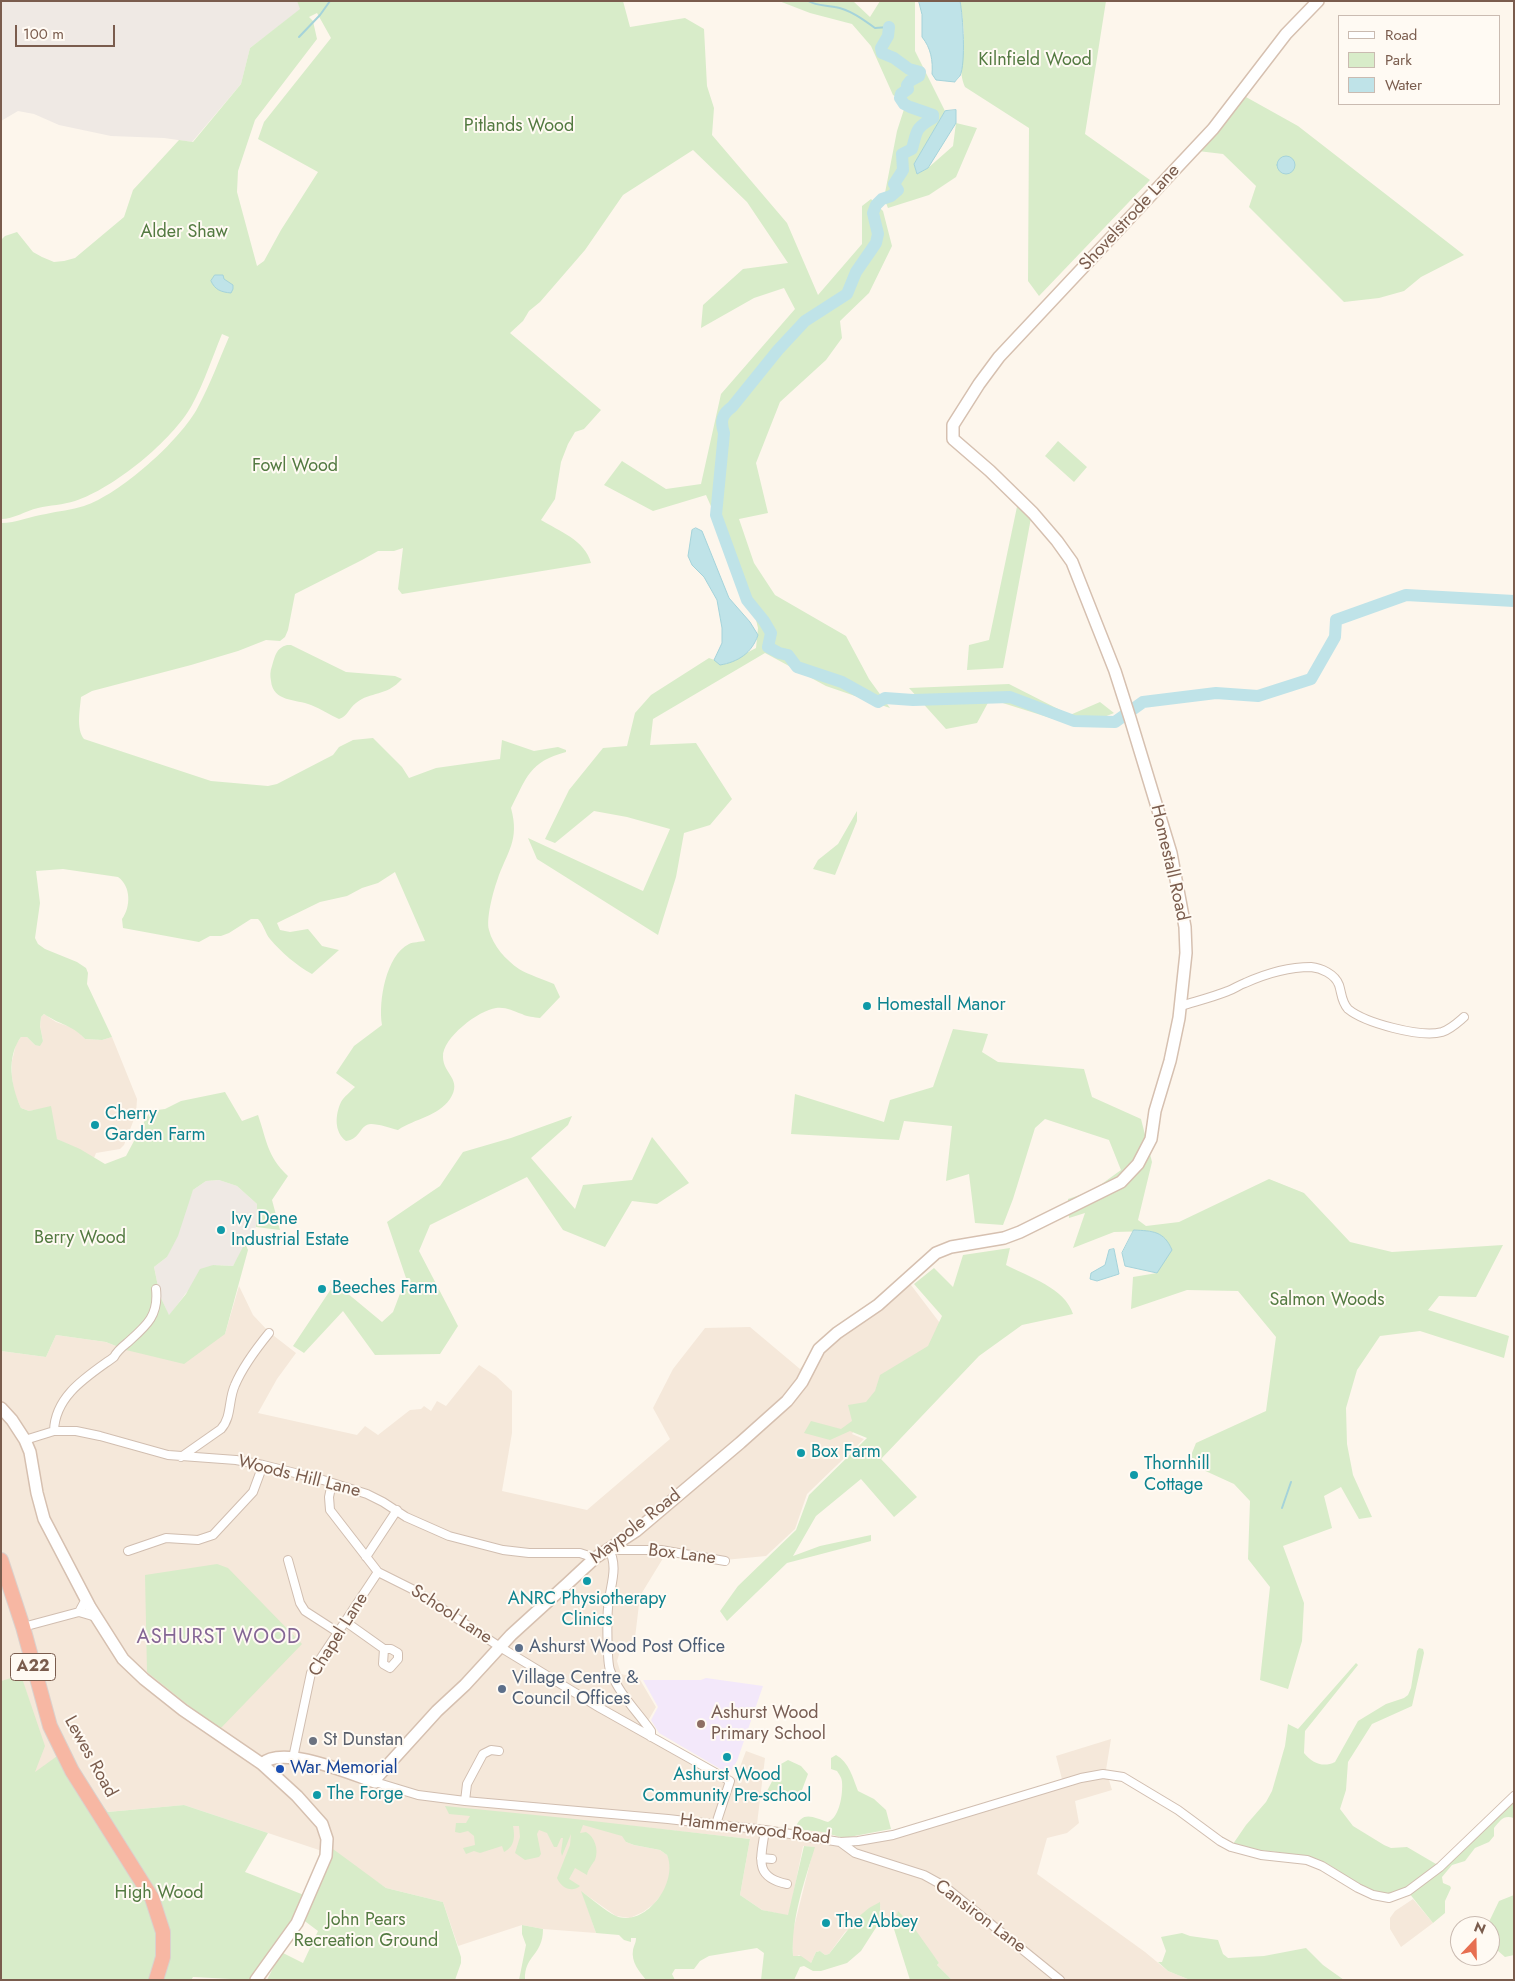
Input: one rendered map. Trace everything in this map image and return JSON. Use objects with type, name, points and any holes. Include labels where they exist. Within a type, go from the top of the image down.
[{"type":"highway","name":"Lewes Road","points":[[1,1560],[23,1627],[50,1726],[72,1771],[152,1898],[163,1932],[163,1957],[156,1980]]},
{"type":"street","name":"Shovelstrode Lane","points":[[953,439],[953,425],[999,357],[1213,129],[1286,34],[1318,1]]},
{"type":"street","name":"Homestall Road","points":[[904,1282],[936,1253],[951,1247],[1004,1238],[1020,1232],[1121,1182],[1138,1164],[1151,1140],[1155,1111],[1170,1060],[1181,1006],[1186,953],[1178,884],[1171,853],[1115,671],[1072,562],[1033,513],[990,471],[953,439]]},
{"type":"street","points":[[1181,1006],[1229,991],[1246,982],[1266,975],[1283,970],[1313,967],[1331,974],[1339,984],[1343,1002],[1348,1008],[1358,1015],[1386,1027],[1403,1031],[1441,1032],[1453,1027],[1464,1017]]},
{"type":"street","name":"Maypole Road","points":[[375,1782],[378,1776],[438,1711],[500,1647],[595,1558],[636,1531],[788,1401],[802,1382],[819,1349],[904,1282]]},
{"type":"street","points":[[54,1431],[54,1421],[72,1388],[114,1357],[116,1352],[137,1334],[152,1315],[157,1308],[156,1289]]},
{"type":"street","points":[[181,1457],[221,1429],[226,1423],[234,1388],[257,1348],[269,1333]]},
{"type":"street","points":[[1,1408],[12,1420],[25,1440],[30,1452],[44,1519],[86,1600],[123,1658],[144,1679],[183,1710],[262,1764],[297,1796],[318,1817],[322,1824],[328,1846],[326,1856],[297,1923],[256,1980]]},
{"type":"street","name":"Woods Hill Lane","points":[[25,1440],[54,1431],[76,1431],[181,1457],[236,1460],[263,1465],[367,1494],[444,1534],[504,1550],[529,1553],[580,1553],[595,1558]]},
{"type":"street","points":[[128,1551],[166,1538],[198,1540],[213,1535],[253,1492],[263,1465]]},
{"type":"street","name":"School Lane","points":[[332,1483],[329,1496],[330,1510],[378,1572],[414,1590],[500,1647],[592,1704],[730,1781],[716,1824]]},
{"type":"street","points":[[366,1557],[397,1510]]},
{"type":"street","points":[[609,1549],[614,1570],[608,1608],[610,1669],[624,1697],[651,1731],[651,1737]]},
{"type":"street","name":"Box Lane","points":[[609,1549],[661,1550],[725,1561]]},
{"type":"street","points":[[288,1560],[300,1602],[305,1611],[339,1633]]},
{"type":"street","name":"Chapel Lane","points":[[293,1758],[311,1673],[378,1572]]},
{"type":"street","points":[[79,1612],[86,1600]]},
{"type":"street","points":[[23,1627],[79,1612],[96,1617]]},
{"type":"street","points":[[346,1622],[384,1649]]},
{"type":"street","points":[[464,1801],[467,1784],[483,1754],[490,1750],[499,1751]]},
{"type":"street","name":"Hammerwood Road","points":[[262,1764],[277,1757],[293,1758],[334,1768],[418,1795],[464,1801],[716,1824],[840,1842],[893,1835],[1081,1778],[1112,1774],[1135,1783],[1231,1847],[1262,1855],[1307,1860],[1322,1866],[1373,1895],[1389,1898],[1408,1891],[1440,1867],[1514,1796]]},
{"type":"street","points":[[765,1830],[761,1858],[762,1869],[773,1881],[787,1884]]},
{"type":"street","name":"Cansiron Lane","points":[[840,1842],[855,1853],[924,1875],[944,1886],[1060,1980]]},
{"type":"street","points":[[761,1858],[772,1859]]},
{"type":"shaded area","points":[[1,1],[297,1],[301,9],[250,48],[241,84],[192,142],[164,138],[111,136],[59,125],[34,114],[18,111],[1,121]]},
{"type":"shaded area","points":[[44,1014],[56,1022],[76,1029],[85,1039],[102,1040],[112,1037],[137,1099],[136,1114],[124,1145],[120,1149],[96,1153],[94,1158],[57,1139],[41,1109],[29,1111],[21,1108],[14,1093],[12,1077],[12,1061],[16,1044],[21,1037],[27,1037],[35,1045],[43,1041],[40,1026],[41,1017]]},
{"type":"shaded area","points":[[219,1180],[237,1186],[257,1204],[256,1227],[233,1266],[213,1265],[186,1293],[169,1316],[160,1296],[154,1267],[167,1257],[193,1190],[206,1181]]},
{"type":"shaded area","points":[[903,1278],[911,1285],[949,1335],[889,1379],[852,1434],[864,1439],[807,1494],[795,1529],[766,1556],[714,1561],[665,1555],[640,1596],[634,1646],[622,1645],[617,1661],[621,1674],[639,1678],[656,1707],[640,1735],[732,1788],[746,1751],[765,1758],[757,1824],[822,1832],[856,1844],[1063,1783],[1056,1756],[1111,1739],[1106,1770],[1112,1790],[1075,1801],[1079,1823],[1067,1833],[1047,1838],[1037,1874],[1145,1952],[1168,1971],[1190,1980],[952,1980],[937,1965],[939,1963],[898,1912],[893,1926],[881,1924],[880,1903],[845,1932],[829,1954],[825,1955],[820,1951],[816,1952],[811,1963],[808,1963],[799,1955],[794,1958],[792,1935],[814,1847],[803,1846],[789,1916],[762,1910],[740,1895],[750,1839],[624,1825],[626,1842],[660,1850],[667,1855],[670,1861],[670,1878],[665,1890],[654,1904],[630,1918],[616,1916],[582,1892],[596,1933],[543,1929],[522,1925],[458,1946],[443,1902],[386,1888],[340,1857],[184,1805],[108,1812],[60,1755],[35,1773],[31,1706],[21,1676],[1,1681],[1,1351],[46,1357],[56,1335],[106,1342],[126,1350],[225,1334],[239,1286],[253,1315],[269,1332],[296,1353],[277,1379],[258,1413],[357,1435],[365,1426],[378,1435],[410,1410],[421,1409],[424,1406],[431,1411],[437,1401],[446,1406],[479,1365],[496,1376],[512,1391],[512,1433],[502,1491],[587,1510],[670,1439],[653,1408],[673,1369],[705,1328],[750,1327],[800,1369],[823,1339]]},
{"type":"shaded area","name":"Ashurst Wood Primary School","points":[[706,1678],[763,1686],[737,1761],[729,1774],[659,1733],[651,1720],[658,1707],[643,1680],[701,1680]]},
{"type":"shaded area","points":[[1413,1899],[1433,1923],[1401,1947],[1390,1929],[1390,1918],[1395,1911]]},
{"type":"green space","points":[[297,1],[623,1],[630,27],[685,18],[704,29],[707,86],[714,108],[712,135],[787,223],[818,295],[862,244],[862,206],[871,199],[883,211],[892,246],[869,293],[840,321],[842,338],[826,360],[780,402],[756,463],[768,513],[739,519],[754,563],[775,595],[846,636],[869,679],[890,708],[826,686],[765,653],[653,719],[650,745],[696,743],[732,799],[710,825],[684,833],[676,877],[658,935],[537,859],[528,838],[643,891],[670,829],[627,817],[594,811],[555,843],[545,839],[569,790],[603,748],[627,746],[635,713],[651,695],[709,658],[725,664],[756,648],[758,628],[750,595],[706,495],[653,511],[604,485],[622,461],[666,489],[701,484],[721,394],[795,309],[784,288],[754,298],[701,328],[703,305],[743,269],[788,263],[747,202],[693,150],[623,195],[585,250],[540,302],[529,311],[523,321],[510,333],[601,410],[584,429],[575,432],[568,444],[561,462],[555,499],[541,520],[577,542],[588,555],[591,563],[402,594],[398,589],[403,548],[394,551],[378,551],[295,594],[288,630],[285,637],[280,641],[266,640],[238,651],[191,665],[92,691],[81,697],[79,724],[84,739],[211,781],[268,786],[277,784],[333,755],[339,747],[353,740],[373,738],[402,767],[409,778],[436,768],[500,759],[502,740],[534,751],[558,747],[566,750],[566,752],[544,761],[531,772],[511,808],[514,829],[513,838],[495,886],[488,919],[491,936],[505,957],[523,971],[554,984],[560,997],[540,1018],[509,1009],[496,1008],[471,1019],[448,1042],[444,1050],[444,1063],[454,1086],[450,1099],[445,1105],[433,1114],[398,1130],[371,1124],[367,1125],[355,1138],[346,1141],[339,1133],[337,1123],[338,1112],[342,1100],[355,1087],[336,1073],[354,1046],[382,1025],[381,1004],[385,980],[395,958],[409,944],[425,941],[395,872],[378,883],[362,888],[347,896],[320,902],[277,923],[280,930],[290,932],[308,929],[322,946],[339,950],[312,974],[279,949],[268,937],[258,919],[251,919],[229,933],[221,936],[210,936],[199,942],[123,928],[122,919],[127,909],[128,897],[125,886],[118,877],[63,869],[36,871],[40,903],[35,938],[38,944],[45,949],[77,962],[86,968],[88,973],[87,984],[112,1037],[102,1040],[85,1039],[75,1030],[44,1014],[41,1017],[40,1026],[43,1041],[40,1046],[35,1045],[27,1037],[21,1037],[13,1053],[13,1081],[21,1108],[29,1111],[51,1106],[57,1139],[80,1149],[105,1164],[126,1156],[150,1111],[165,1109],[181,1101],[225,1092],[242,1121],[258,1115],[272,1155],[288,1176],[272,1200],[280,1230],[256,1227],[257,1204],[237,1186],[219,1180],[206,1181],[193,1190],[178,1236],[167,1257],[154,1267],[160,1296],[169,1315],[186,1294],[200,1269],[213,1265],[233,1266],[245,1243],[248,1250],[225,1334],[184,1364],[126,1350],[106,1342],[56,1335],[46,1357],[1,1351],[1,523],[84,506],[114,491],[131,479],[164,450],[190,420],[206,390],[229,337],[222,334],[200,388],[183,419],[157,448],[141,462],[107,486],[90,495],[70,502],[38,508],[10,518],[1,519],[1,240],[5,236],[17,232],[33,252],[42,257],[54,262],[75,258],[124,217],[133,190],[179,140],[193,142],[241,84],[250,48],[300,9]],"holes":[[[317,13],[331,38],[264,122],[258,139],[318,172],[281,230],[264,261],[257,266],[237,192],[238,171],[255,120],[317,39],[313,21],[309,17]]]},
{"type":"green space","points":[[779,1],[853,1],[870,17],[880,1],[915,1],[915,51],[945,111],[914,164],[917,174],[928,168],[953,146],[956,123],[977,128],[956,177],[929,195],[888,208],[884,198],[897,131],[906,103],[893,95],[871,46],[852,24],[810,13]]},
{"type":"green space","name":"Kilnfield Wood","points":[[960,1],[1106,1],[1085,134],[1150,180],[1039,296],[1028,281],[1029,128],[965,87],[961,70],[964,39]]},
{"type":"green space","points":[[1246,97],[1298,126],[1464,255],[1421,277],[1404,291],[1379,298],[1344,302],[1249,207],[1256,186],[1223,154],[1198,151]]},
{"type":"green space","points":[[1058,441],[1087,467],[1074,482],[1045,456]]},
{"type":"green space","points":[[1018,502],[1031,518],[1003,668],[967,670],[969,645],[989,640]]},
{"type":"green space","points":[[291,645],[346,672],[395,676],[402,679],[390,689],[362,699],[339,719],[311,705],[286,699],[276,693],[271,681],[271,670],[276,653],[280,648]]},
{"type":"green space","points":[[1009,684],[1070,715],[1100,702],[1114,713],[1079,727],[990,699],[977,723],[946,729],[909,688]]},
{"type":"green space","points":[[857,811],[857,821],[835,875],[813,869],[818,860],[838,844]]},
{"type":"green space","name":"Salmon Woods","points":[[953,1029],[988,1034],[982,1052],[998,1062],[1084,1069],[1092,1097],[1141,1119],[1152,1162],[1138,1220],[1146,1226],[1179,1222],[1269,1179],[1304,1193],[1350,1242],[1392,1252],[1503,1245],[1476,1297],[1439,1296],[1428,1310],[1509,1336],[1504,1358],[1420,1331],[1380,1336],[1357,1370],[1346,1408],[1347,1444],[1353,1475],[1372,1517],[1359,1519],[1341,1487],[1324,1496],[1332,1528],[1283,1546],[1304,1603],[1302,1641],[1288,1689],[1260,1680],[1270,1587],[1248,1559],[1250,1501],[1234,1484],[1188,1463],[1196,1443],[1266,1411],[1276,1337],[1238,1291],[1187,1290],[1131,1309],[1133,1277],[1157,1273],[1152,1231],[1114,1232],[1073,1248],[1085,1213],[1069,1218],[1068,1199],[1092,1191],[1121,1170],[1109,1140],[1045,1119],[1035,1128],[1003,1225],[975,1223],[969,1174],[946,1181],[952,1126],[904,1121],[899,1140],[791,1134],[795,1094],[884,1122],[890,1100],[933,1087]]},
{"type":"green space","points":[[572,1116],[568,1125],[531,1158],[575,1209],[583,1185],[632,1180],[652,1137],[689,1183],[657,1204],[632,1201],[605,1247],[563,1230],[527,1177],[430,1225],[419,1251],[458,1326],[440,1354],[375,1355],[343,1311],[304,1353],[293,1346],[335,1283],[382,1322],[393,1312],[406,1278],[387,1222],[440,1186],[463,1152],[511,1138]]},
{"type":"green space","points":[[1010,1248],[1006,1265],[1054,1290],[1069,1305],[1073,1314],[1022,1325],[979,1356],[881,1459],[917,1497],[894,1517],[861,1479],[816,1516],[793,1556],[820,1546],[871,1535],[871,1541],[787,1563],[727,1621],[720,1611],[738,1586],[796,1530],[809,1495],[867,1438],[850,1431],[830,1440],[804,1433],[811,1421],[841,1429],[852,1421],[848,1405],[866,1402],[875,1391],[880,1375],[928,1346],[942,1316],[914,1284],[934,1268],[953,1287],[963,1255]]},
{"type":"green space","points":[[217,1564],[228,1568],[302,1644],[219,1730],[147,1672],[145,1575]]},
{"type":"green space","points":[[1419,1648],[1423,1649],[1424,1653],[1412,1706],[1372,1724],[1348,1762],[1346,1790],[1340,1809],[1353,1826],[1384,1845],[1391,1848],[1407,1847],[1436,1864],[1436,1867],[1415,1883],[1397,1893],[1382,1894],[1364,1888],[1331,1866],[1312,1858],[1233,1844],[1246,1825],[1266,1802],[1272,1791],[1285,1746],[1288,1724],[1298,1729],[1356,1663],[1358,1665],[1305,1731],[1304,1753],[1307,1757],[1318,1764],[1326,1765],[1335,1762],[1358,1721],[1386,1704],[1408,1695]]},
{"type":"green space","name":"High Wood","points":[[21,1675],[45,1746],[35,1772],[60,1754],[108,1812],[184,1805],[268,1833],[245,1872],[304,1895],[284,1936],[250,1980],[193,1977],[191,1980],[1,1980],[1,1681]]},
{"type":"green space","points":[[836,1755],[847,1766],[858,1791],[874,1799],[886,1810],[891,1829],[844,1838],[822,1832],[795,1829],[801,1819],[809,1816],[828,1822],[838,1810],[842,1779],[837,1771],[831,1769],[831,1758]]},
{"type":"green space","points":[[788,1760],[801,1766],[808,1774],[802,1790],[796,1797],[781,1798],[767,1791],[781,1764]]},
{"type":"green space","points":[[1514,1799],[1514,1818],[1507,1817],[1502,1819],[1494,1828],[1494,1836],[1489,1842],[1475,1848],[1465,1861],[1452,1865],[1442,1877],[1443,1883],[1451,1888],[1445,1901],[1445,1913],[1433,1923],[1409,1893]]},
{"type":"green space","points":[[445,1806],[750,1839],[740,1895],[762,1910],[788,1915],[804,1846],[815,1847],[796,1915],[793,1956],[801,1956],[811,1963],[816,1952],[820,1951],[825,1955],[829,1954],[857,1918],[880,1902],[881,1924],[877,1926],[861,1951],[847,1963],[821,1971],[813,1971],[804,1966],[800,1967],[794,1980],[761,1980],[764,1953],[757,1948],[709,1956],[700,1961],[694,1969],[675,1969],[672,1974],[675,1980],[646,1980],[633,1958],[636,1938],[631,1938],[631,1942],[624,1940],[619,1935],[596,1933],[581,1891],[616,1916],[627,1918],[638,1915],[648,1909],[664,1890],[668,1878],[669,1866],[667,1855],[660,1850],[626,1842],[622,1836],[583,1825],[580,1833],[586,1832],[592,1837],[596,1848],[596,1856],[587,1875],[575,1868],[569,1879],[580,1886],[570,1889],[564,1887],[557,1878],[570,1845],[571,1834],[562,1856],[563,1838],[561,1838],[557,1847],[554,1847],[547,1833],[539,1830],[537,1834],[541,1854],[539,1857],[525,1860],[515,1853],[520,1837],[519,1826],[513,1826],[513,1841],[508,1850],[504,1852],[502,1846],[480,1853],[474,1851],[466,1854],[463,1848],[475,1845],[474,1836],[468,1831],[455,1832],[456,1823],[466,1823],[470,1816],[449,1814]]},
{"type":"green space","name":"John Pears Recreation Ground","points":[[333,1849],[386,1888],[443,1902],[461,1957],[461,1963],[455,1980],[267,1980],[281,1952],[303,1963],[318,1931],[302,1919],[321,1873],[327,1871]]},
{"type":"green space","points":[[1514,1895],[1514,1955],[1505,1957],[1500,1953],[1500,1916],[1492,1916],[1499,1901]]},
{"type":"green space","points":[[898,1911],[912,1925],[939,1963],[937,1965],[952,1980],[910,1980],[893,1926]]},
{"type":"green space","points":[[522,1925],[543,1929],[540,1945],[527,1965],[525,1980],[519,1980],[526,1945],[522,1934]]},
{"type":"green space","points":[[1182,1933],[1218,1940],[1223,1954],[1228,1958],[1264,1956],[1306,1948],[1323,1965],[1344,1980],[1190,1980],[1168,1971],[1158,1962],[1162,1962],[1166,1951],[1161,1937]]},
{"type":"water","points":[[919,1],[960,1],[963,28],[963,61],[960,76],[955,82],[936,80],[932,74],[931,55],[922,37],[922,15]]},
{"type":"water","points":[[956,110],[956,123],[928,168],[917,174],[914,164],[945,111]]},
{"type":"water","points":[[1286,156],[1292,159],[1295,165],[1292,171],[1286,174],[1280,171],[1277,165],[1280,159]]},
{"type":"water","points":[[215,275],[223,275],[224,279],[233,285],[231,293],[214,287],[211,281]]},
{"type":"water","points":[[696,528],[702,531],[729,598],[750,622],[758,635],[752,647],[744,656],[733,662],[720,665],[714,660],[722,643],[722,628],[717,600],[704,577],[692,565],[688,556],[692,530]]},
{"type":"water","points":[[1134,1230],[1157,1233],[1169,1244],[1172,1250],[1157,1273],[1125,1266],[1122,1253]]},
{"type":"water","points":[[1114,1249],[1119,1274],[1097,1281],[1090,1279],[1091,1273],[1105,1265],[1109,1250]]},
{"type":"waterway","points":[[299,37],[320,15],[330,1]]},
{"type":"waterway","points":[[808,1],[818,5],[846,10],[875,28],[889,27]]},
{"type":"waterway","points":[[889,27],[888,36],[881,48],[882,53],[894,58],[909,69],[920,72],[919,76],[910,81],[907,85],[908,89],[901,94],[900,98],[904,104],[933,115],[933,118],[920,127],[912,149],[902,154],[903,170],[894,184],[898,190],[891,196],[882,199],[876,205],[873,213],[878,234],[876,243],[856,272],[847,294],[805,321],[778,350],[723,418],[724,433],[716,515],[747,600],[771,633],[768,647],[788,655],[797,667],[842,682],[878,702],[885,698],[913,700],[1010,697],[1074,721],[1115,722],[1143,702],[1216,693],[1258,696],[1311,679],[1335,637],[1336,620],[1406,595],[1514,601]]},
{"type":"waterway","points":[[1282,1508],[1291,1482]]},
{"type":"place","name":"Homestall Manor","points":[[867,1006]]},
{"type":"place","name":"Cherry Garden Farm","points":[[95,1125]]},
{"type":"place","name":"Ivy Dene Industrial Estate","points":[[221,1230]]},
{"type":"place","name":"Beeches Farm","points":[[322,1289]]},
{"type":"place","name":"Box Farm","points":[[801,1453]]},
{"type":"place","name":"Thornhill Cottage","points":[[1134,1475]]},
{"type":"place","name":"ANRC Physiotherapy Clinics","points":[[587,1581]]},
{"type":"place","name":"Ashurst Wood Post Office","points":[[519,1648]]},
{"type":"place","name":"Village Centre & Council Offices","points":[[502,1689]]},
{"type":"place","name":"Ashurst Wood Primary School","points":[[701,1724]]},
{"type":"place","name":"St Dunstan","points":[[313,1741]]},
{"type":"place","name":"Ashurst Wood Community Pre-school","points":[[727,1757]]},
{"type":"place","name":"War Memorial","points":[[280,1769]]},
{"type":"place","name":"The Forge","points":[[317,1795]]},
{"type":"place","name":"The Abbey","points":[[826,1923]]},
{"type":"district","name":"ASHURST WOOD","points":[[219,1638]]},
{"type":"park label","name":"Pitlands Wood","points":[[519,127]]},
{"type":"park label","name":"Alder Shaw","points":[[184,233]]},
{"type":"park label","name":"Fowl Wood","points":[[295,467]]},
{"type":"park label","name":"Berry Wood","points":[[80,1239]]}]
